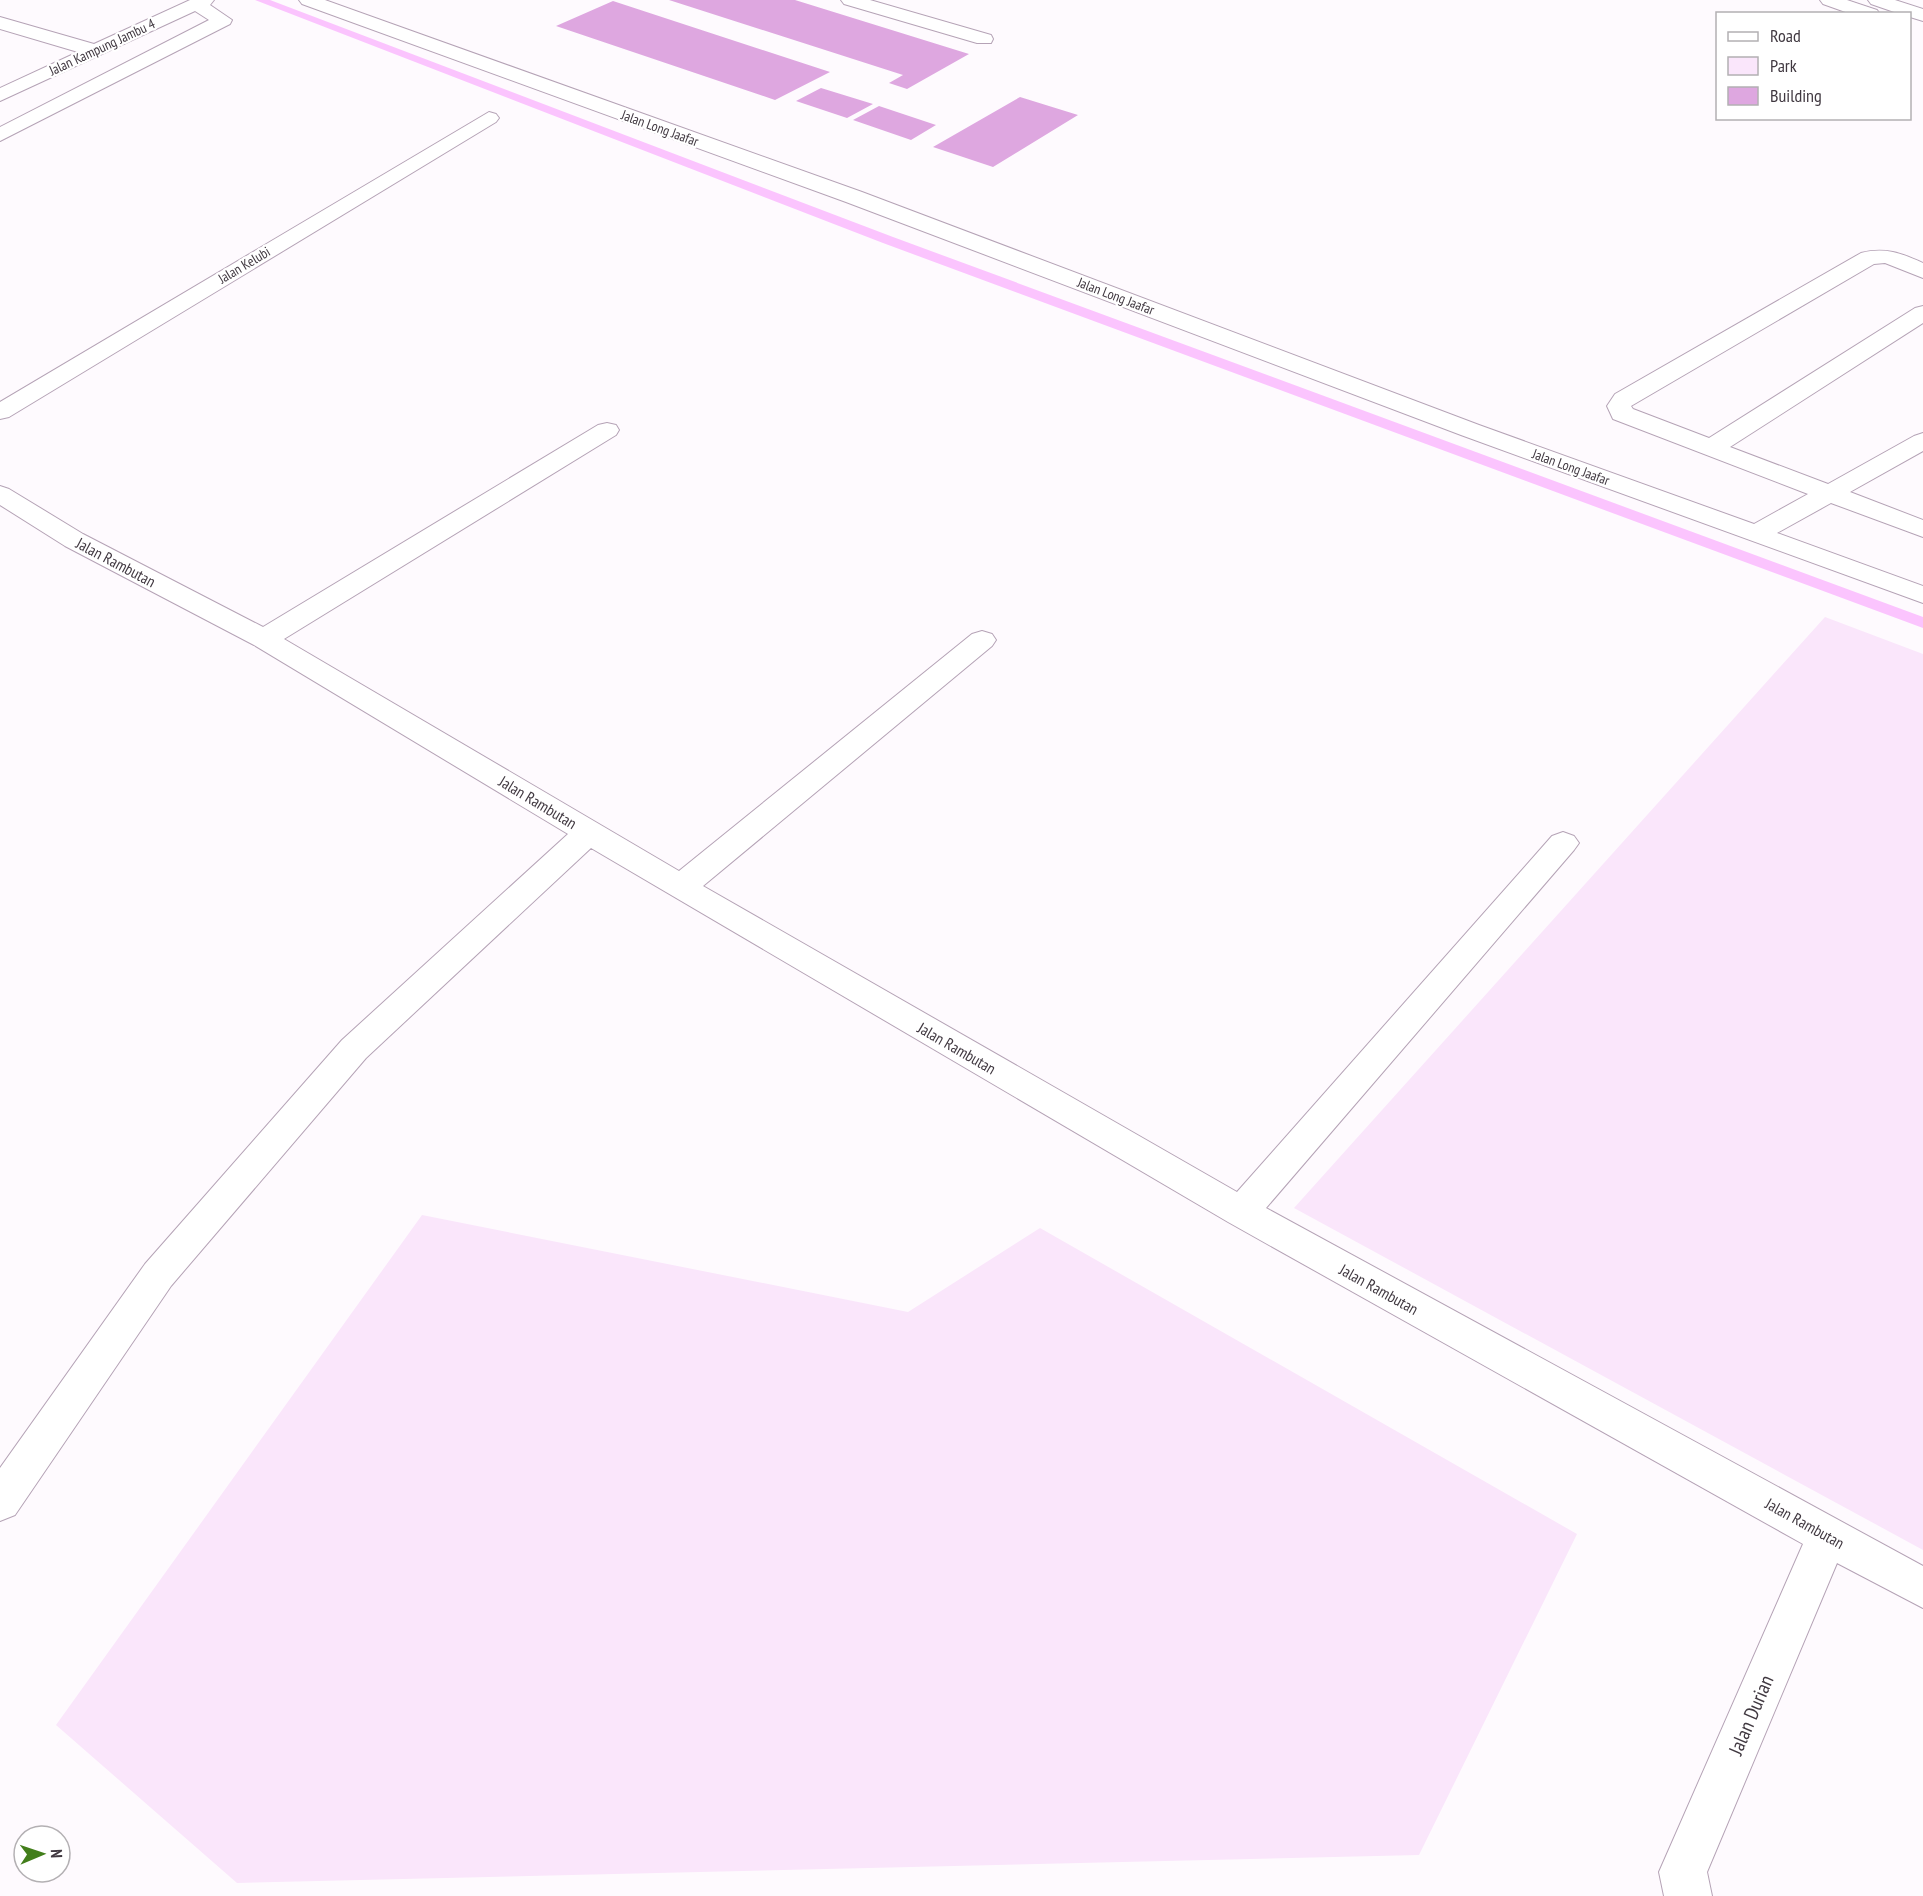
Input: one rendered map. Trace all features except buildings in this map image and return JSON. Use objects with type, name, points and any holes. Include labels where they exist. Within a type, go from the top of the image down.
[{"type":"street","name":"Jalan Long Jaafar","points":[[308,0],[854,197],[1470,430],[1923,595]]},
{"type":"street","points":[[850,0],[984,39]]},
{"type":"street","points":[[1829,0],[1865,12]]},
{"type":"street","points":[[1876,0],[1923,15]]},
{"type":"street","points":[[0,135],[223,20],[201,2]]},
{"type":"street","name":"Jalan Kampung Jambu 4","points":[[0,95],[201,2]]},
{"type":"street","points":[[0,23],[93,50]]},
{"type":"street","points":[[11,43],[33,33]]},
{"type":"street","name":"Jalan Kelubi","points":[[0,412],[489,118]]},
{"type":"street","points":[[1923,272],[1887,256],[1869,258],[1624,399],[1619,406],[1622,414],[1923,529]]},
{"type":"street","points":[[1711,448],[1923,312]]},
{"type":"street","points":[[264,639],[607,430]]},
{"type":"street","points":[[1756,534],[1923,441]]},
{"type":"street","name":"Jalan Rambutan","points":[[0,494],[74,540],[264,639],[681,887],[1240,1212],[1923,1588]]},
{"type":"street","points":[[681,887],[982,640]]},
{"type":"street","points":[[0,1502],[158,1275],[354,1049],[589,832]]},
{"type":"street","points":[[1240,1212],[1563,843]]},
{"type":"street","name":"Jalan Durian","points":[[1688,1896],[1683,1872],[1828,1535]]},
{"type":"green space","points":[[1825,617],[1923,654],[1923,1550],[1294,1208]]},
{"type":"green space","points":[[422,1215],[908,1312],[1040,1228],[1577,1534],[1419,1855],[237,1883],[56,1725]]},
{"type":"waterway","points":[[260,0],[888,240],[1923,623]]}]
